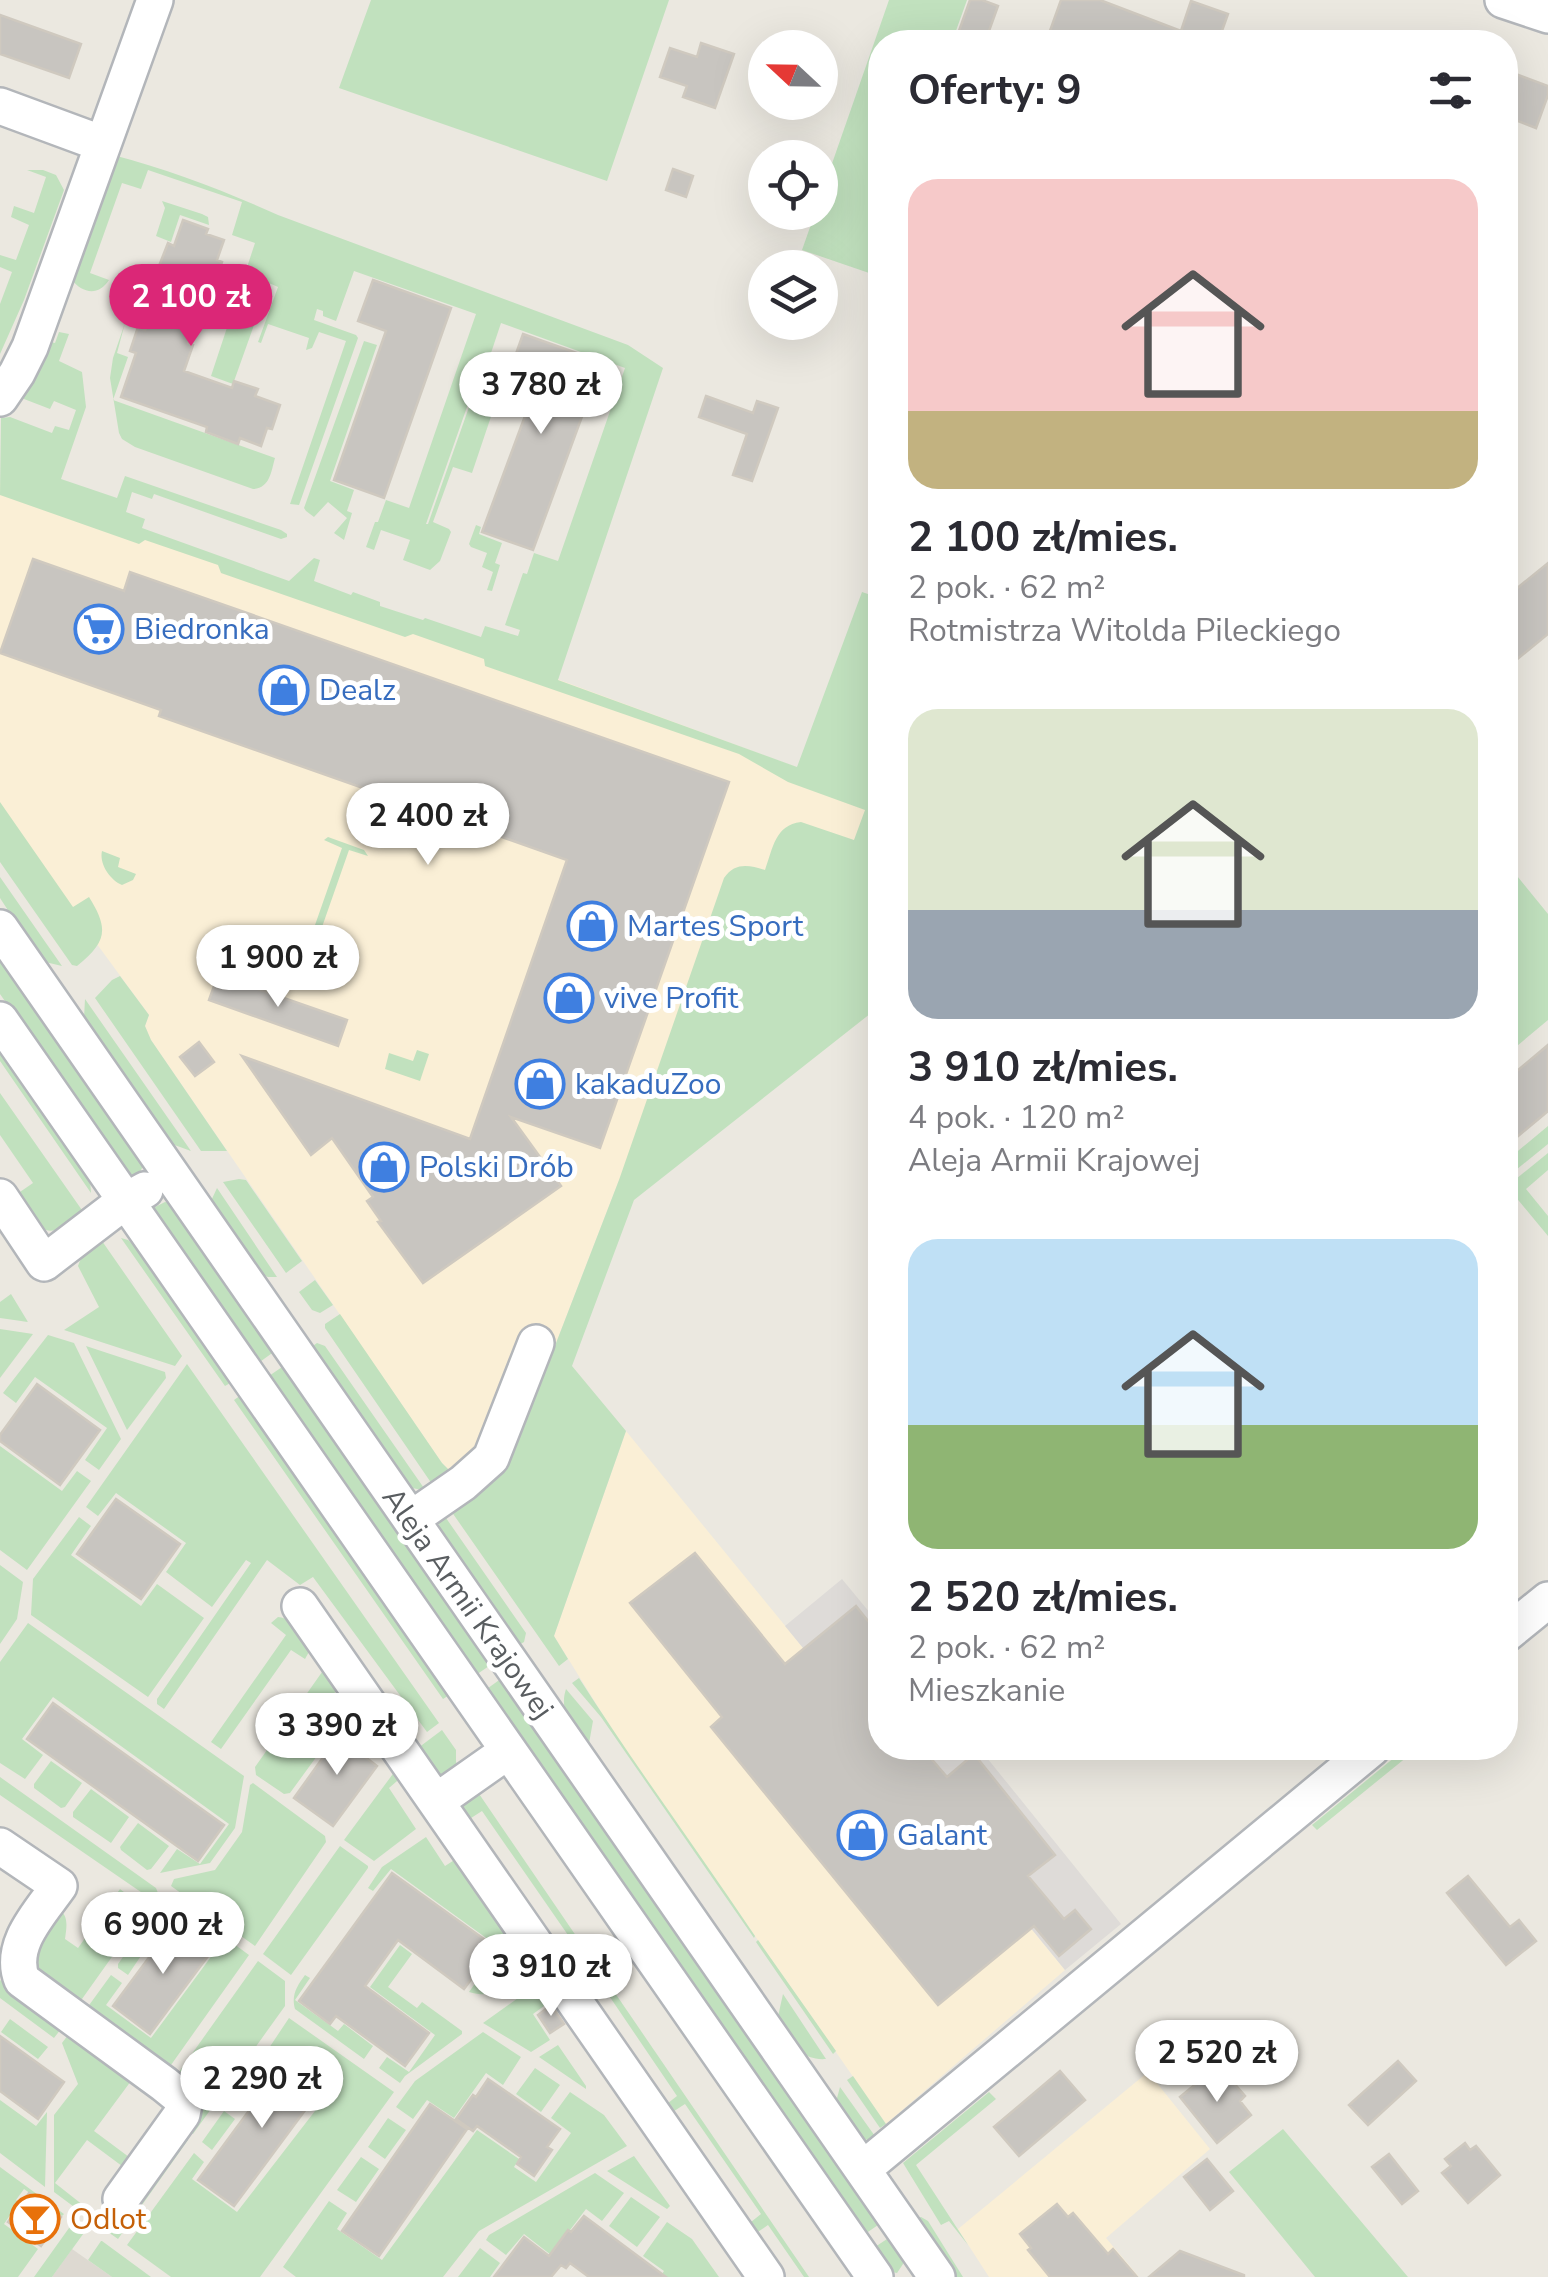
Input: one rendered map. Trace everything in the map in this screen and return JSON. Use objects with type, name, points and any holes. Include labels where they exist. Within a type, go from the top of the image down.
[{"type":"street","points":[[0,398],[30,346],[154,0]]},
{"type":"street","points":[[1503,0],[1548,16]]},
{"type":"street","points":[[0,106],[103,144]]},
{"type":"street","name":"Aleja Armii Krajowej","points":[[0,928],[863,2170],[929,2274]]},
{"type":"street","name":"Aleja Armii Krajowej","points":[[0,1020],[874,2277]]},
{"type":"street","points":[[0,1197],[44,1263],[124,1202],[171,1174]]},
{"type":"street","points":[[411,1519],[463,1483],[490,1458],[536,1342]]},
{"type":"street","points":[[1518,1624],[1548,1600]]},
{"type":"street","points":[[300,1606],[766,2277]]},
{"type":"street","points":[[437,1800],[508,1751]]},
{"type":"street","points":[[863,2170],[1358,1760]]},
{"type":"street","points":[[0,1846],[59,1886],[25,1935],[18,1954],[22,1980],[164,2084],[184,2104],[182,2114],[121,2199]]},
{"type":"shaded area","points":[[0,483],[557,679],[868,794],[868,990],[619,1180],[519,1439],[504,1467],[472,1492],[442,1463],[151,1040],[145,1026],[149,1015],[0,812]]},
{"type":"shaded area","points":[[626,1431],[868,1727],[868,1760],[894,1760],[1065,1970],[886,2124],[618,1739],[554,1636]]},
{"type":"shaded area","points":[[842,1579],[868,1610],[868,1727],[785,1626]]},
{"type":"shaded area","points":[[894,1760],[989,1760],[1121,1924],[1065,1970]]},
{"type":"shaded area","points":[[1148,2072],[1210,2149],[1106,2238],[1139,2277],[989,2277],[958,2229]]},
{"type":"shaded area","points":[[72,2249],[112,2277],[52,2277]]},
{"type":"green space","points":[[371,0],[669,0],[607,181],[339,88]]},
{"type":"green space","points":[[889,0],[967,0],[956,30],[879,30]]},
{"type":"green space","points":[[868,60],[868,273],[838,262],[838,250],[802,250],[809,230],[838,230],[838,146]]},
{"type":"green space","points":[[113,155],[197,182],[628,345],[663,368],[558,680],[797,767],[862,592],[868,594],[868,1015],[634,1200],[572,1366],[626,1431],[554,1636],[568,1659],[559,1666],[449,1508],[504,1467],[519,1439],[619,1180],[724,878],[743,866],[765,870],[776,839],[792,824],[801,822],[854,840],[865,810],[788,782],[739,754],[485,666],[484,659],[413,634],[405,637],[221,573],[218,565],[145,540],[139,544],[0,495],[1,418],[10,417],[52,433],[55,426],[69,430],[76,410],[54,401],[50,409],[24,399],[20,393],[47,341],[55,343],[59,332],[69,334],[59,361],[82,372],[86,407],[61,479],[117,498],[125,476],[281,530],[287,537],[281,539],[154,494],[152,499],[132,492],[126,512],[145,519],[142,528],[289,581],[314,558],[320,560],[314,581],[481,637],[485,626],[518,636],[520,630],[505,625],[523,573],[527,574],[534,553],[558,561],[625,368],[501,323],[486,368],[481,367],[426,524],[482,370],[504,378],[472,473],[453,467],[433,522],[451,532],[440,561],[430,570],[403,560],[410,540],[381,530],[374,550],[366,547],[386,500],[409,508],[476,314],[354,271],[336,321],[317,309],[314,320],[358,338],[299,505],[290,504],[346,341],[319,332],[312,348],[306,350],[309,338],[268,324],[261,343],[258,342],[278,287],[269,283],[233,384],[211,376],[255,243],[232,235],[242,202],[148,170],[141,189],[122,183],[90,273],[109,280],[95,291],[85,290],[71,279]]},
{"type":"green space","points":[[27,170],[56,175],[64,190],[0,354],[0,304],[12,272],[0,267],[0,255],[16,260],[29,225],[11,217],[14,206],[34,213],[46,177]]},
{"type":"green space","points":[[162,201],[208,217],[209,225],[180,215],[171,242],[156,236],[165,208]]},
{"type":"green space","points":[[143,269],[157,274],[141,320],[127,315]]},
{"type":"green space","points":[[125,323],[117,353],[128,357],[113,399],[113,358]]},
{"type":"green space","points":[[364,341],[377,345],[330,481],[354,490],[344,540],[334,533],[347,518],[328,502],[314,517],[304,508]]},
{"type":"green space","points":[[114,400],[275,458],[269,478],[263,486],[253,489],[135,447],[119,433]]},
{"type":"green space","points":[[476,525],[481,527],[479,534],[502,543],[492,591],[487,590],[493,572],[482,567],[487,553],[469,544]]},
{"type":"green space","points":[[0,802],[73,907],[89,897],[100,918],[99,942],[77,966],[72,965],[0,862]]},
{"type":"green space","points":[[328,837],[364,850],[368,856],[349,850],[315,947],[333,954],[329,957],[292,944],[289,939],[308,945],[342,848],[324,840]]},
{"type":"green space","points":[[102,851],[120,858],[118,867],[136,874],[133,880],[122,885],[113,879],[104,866]]},
{"type":"green space","points":[[0,877],[62,966],[41,961],[0,898]]},
{"type":"green space","points":[[1518,877],[1548,914],[1548,1020],[1518,1045]]},
{"type":"green space","points":[[0,956],[144,1164],[138,1176],[131,1178],[125,1173],[0,994]]},
{"type":"green space","points":[[120,976],[149,1015],[145,1026],[151,1040],[227,1151],[201,1151],[95,998]]},
{"type":"green space","points":[[85,999],[191,1151],[169,1143],[86,1026]]},
{"type":"green space","points":[[0,1047],[90,1179],[91,1193],[0,1061]]},
{"type":"green space","points":[[417,1050],[429,1054],[420,1081],[385,1069],[389,1053],[413,1061]]},
{"type":"green space","points":[[0,1093],[84,1213],[60,1228],[51,1231],[38,1225],[17,1194],[33,1183],[0,1135]]},
{"type":"green space","points":[[1548,1126],[1548,1144],[1518,1168],[1518,1151]]},
{"type":"green space","points":[[1548,1153],[1548,1170],[1526,1189],[1548,1216],[1548,1236],[1518,1200],[1518,1177]]},
{"type":"green space","points":[[246,1180],[302,1261],[286,1273],[223,1182]]},
{"type":"green space","points":[[217,1188],[277,1277],[256,1272],[212,1206]]},
{"type":"green space","points":[[171,1203],[275,1351],[257,1364],[155,1214],[155,1207]]},
{"type":"green space","points":[[121,1238],[139,1249],[232,1382],[225,1386]]},
{"type":"green space","points":[[102,1241],[182,1356],[175,1366],[64,1330],[99,1307],[78,1266],[84,1254]]},
{"type":"green space","points":[[315,1280],[333,1305],[320,1313],[312,1310],[299,1292]]},
{"type":"green space","points":[[11,1294],[28,1322],[0,1318],[0,1302]]},
{"type":"green space","points":[[340,1314],[453,1474],[434,1487],[325,1328]]},
{"type":"green space","points":[[0,1329],[33,1334],[0,1378]]},
{"type":"green space","points":[[48,1335],[74,1343],[121,1439],[99,1470],[85,1460],[107,1428],[35,1377],[16,1403],[3,1393]]},
{"type":"green space","points":[[317,1343],[325,1346],[426,1491],[408,1487],[310,1348]]},
{"type":"green space","points":[[86,1346],[165,1372],[166,1378],[127,1430]]},
{"type":"green space","points":[[187,1364],[439,1723],[427,1732],[313,1577],[300,1585],[267,1560],[164,1709],[157,1704],[251,1563],[246,1560],[212,1607],[166,1572],[186,1543],[116,1493],[98,1516],[86,1507]]},
{"type":"green space","points":[[285,1365],[492,1664],[473,1677],[266,1378]]},
{"type":"green space","points":[[241,1395],[451,1694],[443,1699],[234,1400]]},
{"type":"green space","points":[[0,1446],[62,1491],[77,1471],[91,1481],[27,1570],[0,1550]]},
{"type":"green space","points":[[442,1516],[526,1633],[524,1642],[517,1646],[440,1535]]},
{"type":"green space","points":[[79,1517],[91,1526],[71,1555],[141,1606],[157,1584],[204,1618],[148,1697],[31,1615],[33,1579]]},
{"type":"green space","points":[[0,1565],[23,1582],[17,1619],[0,1644]]},
{"type":"green space","points":[[278,1617],[294,1624],[310,1650],[305,1659],[291,1650],[221,1749],[211,1742],[286,1635],[271,1623]]},
{"type":"green space","points":[[28,1623],[244,1776],[235,1828],[210,1863],[160,1873],[177,1849],[200,1864],[229,1824],[53,1697],[22,1739],[43,1755],[25,1779],[0,1763],[0,1662]]},
{"type":"green space","points":[[327,1665],[343,1687],[324,1700],[341,1723],[290,1793],[284,1794],[256,1775],[255,1767]]},
{"type":"green space","points":[[502,1678],[881,2223],[862,2236],[484,1691]]},
{"type":"green space","points":[[579,1678],[754,1938],[601,1717],[572,1683]]},
{"type":"green space","points":[[566,1689],[593,1721],[588,1749],[566,1714]]},
{"type":"green space","points":[[442,1730],[456,1750],[460,1769],[437,1777],[414,1751]]},
{"type":"green space","points":[[1391,1760],[1403,1760],[1317,1830],[1312,1825]]},
{"type":"green space","points":[[51,1761],[82,1783],[65,1807],[34,1788]]},
{"type":"green space","points":[[398,1767],[404,1775],[389,1788],[416,1829],[374,1861],[344,1840]]},
{"type":"green space","points":[[0,1777],[158,1893],[151,1899],[0,1795]]},
{"type":"green space","points":[[253,1783],[325,1836],[326,1842],[255,1946],[171,1886],[174,1879],[215,1870],[242,1832]]},
{"type":"green space","points":[[473,1785],[809,2277],[804,2277],[768,2225],[752,2236],[746,2226],[761,2214],[685,2104],[668,2115],[663,2107],[677,2096],[595,1975],[580,1984],[574,1974],[588,1964],[482,1811],[468,1820],[462,1811],[461,1802]]},
{"type":"green space","points":[[91,1789],[129,1817],[111,1843],[73,1817]]},
{"type":"green space","points":[[138,1823],[169,1846],[147,1870],[120,1847]]},
{"type":"green space","points":[[426,1837],[445,1866],[459,1857],[523,1950],[521,1972],[509,1987],[491,1994],[469,1992],[500,1948],[391,1869],[373,1891],[368,1888],[382,1867]]},
{"type":"green space","points":[[340,1846],[368,1868],[291,1975],[263,1954]]},
{"type":"green space","points":[[120,1889],[146,1909],[77,2006],[27,1976],[56,1906],[65,1917],[65,1939],[78,1948]]},
{"type":"green space","points":[[166,1897],[249,1955],[166,2072],[87,2008],[111,1975],[122,1983],[106,2005],[151,2038],[216,1950],[170,1916],[155,1935],[145,1926]]},
{"type":"green space","points":[[137,1937],[149,1944],[128,1975],[118,1964]]},
{"type":"green space","points":[[756,1942],[836,2051],[833,2054]]},
{"type":"green space","points":[[400,1945],[412,1954],[388,1987],[417,2008],[422,2002],[462,2034],[400,2083],[379,2068],[387,2057],[409,2072],[435,2035],[370,1987]]},
{"type":"green space","points":[[258,1961],[285,1981],[285,2006],[193,2134],[183,2127],[203,2099],[174,2079]]},
{"type":"green space","points":[[305,1975],[310,1978],[295,2000],[338,2031],[344,2024],[373,2046],[364,2059],[295,2009],[294,1999],[296,1991]]},
{"type":"green space","points":[[0,1980],[64,2025],[54,2038],[0,1998]]},
{"type":"green space","points":[[525,1993],[555,1998],[533,2014],[550,2040],[531,2052],[483,2023]]},
{"type":"green space","points":[[783,1994],[826,2059],[803,2053],[777,2021]]},
{"type":"green space","points":[[289,2018],[394,2092],[260,2277],[171,2277],[127,2245],[194,2153],[204,2162],[192,2179],[237,2212],[335,2085],[288,2049],[273,2070],[261,2060]]},
{"type":"green space","points":[[10,2019],[48,2047],[38,2059],[1,2032]]},
{"type":"green space","points":[[71,2031],[131,2081],[94,2131],[133,2160],[126,2169],[87,2140],[55,2183],[93,2213],[89,2218],[54,2192],[54,2115],[78,2084],[62,2043]]},
{"type":"green space","points":[[483,2032],[521,2057],[503,2085],[486,2073],[454,2118],[427,2100],[413,2119],[396,2107],[415,2081]]},
{"type":"green space","points":[[558,2045],[586,2086],[586,2089],[539,2057]]},
{"type":"green space","points":[[535,2068],[560,2085],[541,2112],[516,2094]]},
{"type":"green space","points":[[253,2072],[264,2081],[243,2108],[233,2100]]},
{"type":"green space","points":[[853,2076],[886,2124],[880,2128],[847,2080]]},
{"type":"green space","points":[[840,2087],[877,2139],[861,2138],[838,2106]]},
{"type":"green space","points":[[570,2092],[604,2115],[627,2146],[479,2231],[443,2277],[296,2277],[283,2267],[329,2201],[347,2213],[337,2229],[382,2260],[477,2130],[519,2159],[514,2167],[536,2182],[571,2133],[551,2118]]},
{"type":"green space","points":[[989,2092],[996,2099],[916,2165],[968,2245],[949,2221],[941,2225],[903,2163]]},
{"type":"green space","points":[[0,2100],[36,2126],[47,2112],[45,2187],[0,2153]]},
{"type":"green space","points":[[224,2111],[235,2119],[212,2150],[202,2142]]},
{"type":"green space","points":[[388,2118],[406,2130],[385,2159],[368,2147]]},
{"type":"green space","points":[[1283,2129],[1408,2277],[1315,2277],[1229,2172]]},
{"type":"green space","points":[[179,2133],[188,2140],[118,2239],[108,2232]]},
{"type":"green space","points":[[634,2156],[670,2206],[667,2209],[607,2171]]},
{"type":"green space","points":[[361,2157],[379,2169],[356,2202],[337,2190]]},
{"type":"green space","points":[[0,2167],[64,2214],[24,2189],[4,2224],[38,2249],[18,2277],[0,2277]]},
{"type":"green space","points":[[595,2173],[624,2193],[602,2221],[586,2209],[551,2255],[524,2234],[506,2255],[486,2240],[489,2235]]},
{"type":"green space","points":[[631,2197],[660,2217],[637,2247],[609,2226]]},
{"type":"green space","points":[[914,2219],[928,2221],[963,2277],[955,2277]]},
{"type":"green space","points":[[74,2221],[86,2230],[52,2277],[34,2277]]},
{"type":"green space","points":[[667,2222],[692,2239],[719,2277],[660,2277],[664,2271],[643,2256]]},
{"type":"green space","points":[[890,2237],[903,2260],[897,2273],[888,2271],[872,2249]]},
{"type":"green space","points":[[101,2241],[151,2277],[112,2277],[88,2260]]},
{"type":"green space","points":[[480,2248],[500,2263],[490,2277],[458,2277]]},
{"type":"building","points":[[970,0],[998,6],[989,30],[959,30]]},
{"type":"building","points":[[1061,0],[1100,0],[1178,30],[1050,30]]},
{"type":"building","points":[[1191,1],[1228,14],[1222,30],[1181,30]]},
{"type":"building","points":[[0,15],[81,44],[69,78],[0,54]]},
{"type":"building","points":[[701,43],[734,54],[715,108],[683,97],[687,86],[660,77],[670,48],[697,57]]},
{"type":"building","points":[[1518,75],[1548,86],[1536,128],[1518,121]]},
{"type":"building","points":[[673,169],[693,176],[686,197],[666,190]]},
{"type":"building","points":[[183,220],[224,240],[217,260],[222,262],[210,295],[205,294],[188,343],[193,345],[184,371],[232,388],[234,381],[258,389],[255,396],[280,405],[261,446],[240,438],[238,444],[206,432],[207,427],[121,397],[136,353],[130,351],[138,327],[145,330],[166,269],[159,266],[168,243],[174,246]]},
{"type":"building","points":[[373,280],[451,308],[384,498],[334,480],[386,331],[358,321]]},
{"type":"building","points":[[523,334],[602,362],[533,550],[482,532],[535,389],[507,379]]},
{"type":"building","points":[[706,396],[753,413],[757,401],[778,408],[752,481],[733,475],[747,434],[699,417]]},
{"type":"building","points":[[33,559],[124,591],[130,572],[729,782],[600,1148],[511,1117],[561,1186],[423,1283],[378,1222],[381,1221],[367,1201],[373,1197],[332,1138],[311,1155],[242,1056],[470,1139],[567,860],[159,716],[161,710],[0,653]]},
{"type":"building","points":[[1548,563],[1548,634],[1518,658],[1518,587]]},
{"type":"building","points":[[218,975],[347,1020],[338,1046],[209,1000]]},
{"type":"building","points":[[199,1042],[214,1062],[195,1076],[180,1057]]},
{"type":"building","points":[[1548,1045],[1548,1111],[1518,1136],[1518,1070]]},
{"type":"building","points":[[37,1384],[100,1430],[60,1485],[0,1441],[0,1435]]},
{"type":"building","points":[[116,1499],[180,1544],[141,1599],[77,1554]]},
{"type":"building","points":[[695,1553],[785,1664],[856,1606],[868,1621],[868,1760],[932,1760],[947,1777],[967,1760],[979,1760],[1055,1855],[1028,1876],[1064,1919],[1075,1910],[1091,1929],[1059,1956],[1034,1926],[938,2005],[711,1727],[722,1717],[630,1603]]},
{"type":"building","points":[[53,1703],[224,1825],[198,1861],[27,1739]]},
{"type":"building","points":[[344,1728],[366,1744],[360,1753],[377,1766],[333,1826],[294,1798]]},
{"type":"building","points":[[392,1873],[495,1947],[464,1989],[398,1940],[365,1986],[429,2033],[405,2066],[336,2016],[330,2024],[299,2001]]},
{"type":"building","points":[[1468,1876],[1510,1927],[1519,1920],[1536,1941],[1506,1965],[1447,1893]]},
{"type":"building","points":[[176,1921],[214,1948],[150,2034],[113,2006]]},
{"type":"building","points":[[551,2005],[564,2024],[550,2033],[538,2015]]},
{"type":"building","points":[[0,2036],[64,2082],[38,2119],[0,2091]]},
{"type":"building","points":[[290,2055],[326,2082],[234,2206],[198,2180]]},
{"type":"building","points":[[1398,2061],[1416,2081],[1368,2125],[1349,2105]]},
{"type":"building","points":[[1214,2069],[1227,2085],[1232,2081],[1245,2096],[1240,2101],[1251,2115],[1217,2143],[1180,2097]]},
{"type":"building","points":[[1060,2071],[1085,2100],[1019,2156],[994,2127]]},
{"type":"building","points":[[488,2079],[560,2129],[547,2147],[552,2150],[534,2176],[517,2164],[521,2157],[477,2126],[473,2131],[456,2119]]},
{"type":"building","points":[[430,2104],[467,2129],[379,2256],[342,2231]]},
{"type":"building","points":[[1465,2143],[1470,2150],[1476,2146],[1500,2175],[1468,2203],[1442,2173],[1451,2166],[1445,2159]]},
{"type":"building","points":[[1389,2154],[1418,2191],[1402,2204],[1372,2167]]},
{"type":"building","points":[[1207,2159],[1233,2191],[1210,2210],[1184,2177]]},
{"type":"building","name":"Odlot","points":[[29,2193],[61,2217],[41,2246],[8,2222]]},
{"type":"building","points":[[1057,2204],[1068,2217],[1073,2213],[1108,2254],[1113,2249],[1137,2277],[1050,2277],[1020,2234]]},
{"type":"building","points":[[584,2216],[666,2277],[589,2277],[570,2263],[566,2268],[561,2265],[551,2277],[494,2277],[524,2237],[549,2256]]},
{"type":"building","points":[[1180,2251],[1244,2275],[1244,2277],[1149,2277]]},
{"type":"place","name":"Biedronka","points":[[99,629]]},
{"type":"place","name":"Dealz","points":[[284,690]]},
{"type":"place","name":"Martes Sport","points":[[592,926]]},
{"type":"place","name":"vive Profit","points":[[569,998]]},
{"type":"place","name":"kakaduZoo","points":[[540,1084]]},
{"type":"place","name":"Polski Drób","points":[[384,1167]]},
{"type":"place","name":"Galant","points":[[862,1835]]},
{"type":"place","name":"Odlot","points":[[35,2219]]}]
